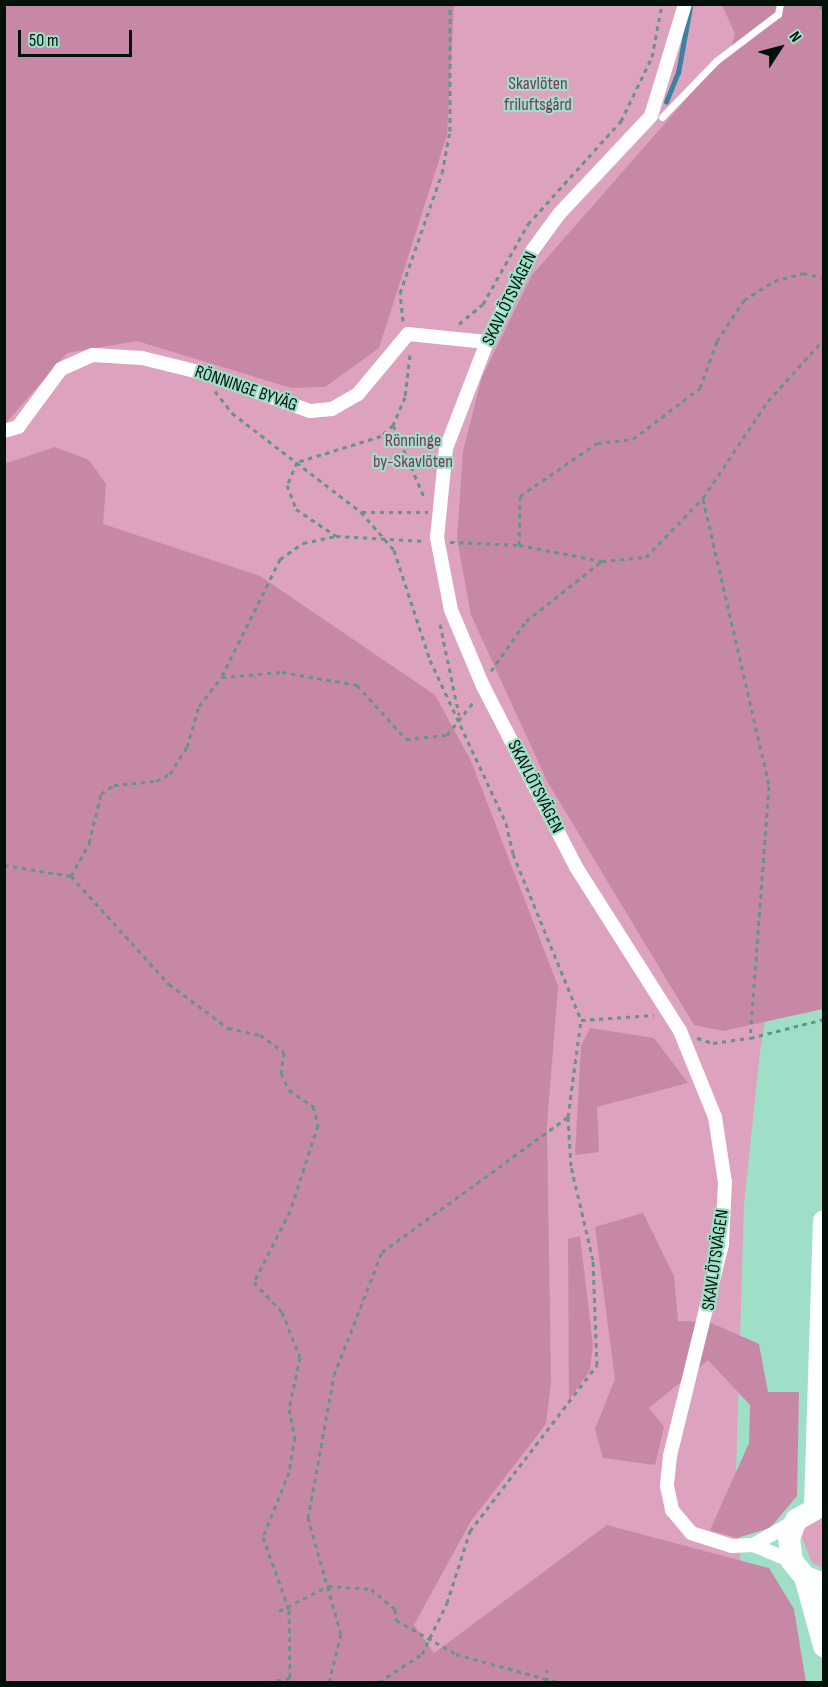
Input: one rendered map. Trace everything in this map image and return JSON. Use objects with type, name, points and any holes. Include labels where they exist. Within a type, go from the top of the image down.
[{"type":"main road","points":[[824,1221],[819,1505],[796,1520],[789,1538],[807,1574],[824,1646]]},
{"type":"street","name":"SKAVLÖTSVÄGEN","points":[[685,4],[651,116],[625,150],[559,214],[532,251],[487,342],[446,447],[437,538],[451,610],[483,686],[576,867],[680,1032],[715,1117],[725,1182],[722,1244],[667,1486],[672,1510],[692,1533],[732,1546],[753,1545],[807,1574]]},
{"type":"street","points":[[408,334],[487,342]]},
{"type":"street","name":"RÖNNINGE BYVÄG","points":[[4,431],[18,427],[62,369],[93,355],[142,358],[211,375],[310,411],[332,410],[364,388],[408,334]]},
{"type":"street","points":[[753,1545],[796,1520]]},
{"type":"lane","points":[[662,117],[717,61],[778,14],[780,4]]},
{"type":"path","points":[[336,536],[296,509],[287,485],[297,462],[381,436],[393,425],[405,397],[412,341],[399,313],[400,293],[442,173],[450,131],[450,4]]},
{"type":"path","points":[[437,337],[483,304],[528,224],[621,121],[652,57],[662,4]]},
{"type":"path","points":[[820,4],[824,14]]},
{"type":"path","points":[[519,544],[520,496],[597,443],[633,439],[700,388],[717,341],[744,300],[774,281],[803,273],[824,278]]},
{"type":"path","points":[[496,544],[519,544],[602,561],[646,556],[703,498],[768,401],[824,339]]},
{"type":"path","points":[[211,375],[216,394],[232,413],[361,512],[387,540],[430,660],[506,823],[513,854],[581,1020],[568,1117],[571,1166],[593,1260],[597,1365],[470,1531],[422,1654],[379,1683]]},
{"type":"path","points":[[361,512],[429,512],[393,425]]},
{"type":"path","points":[[703,498],[769,786],[750,1038]]},
{"type":"path","points":[[71,876],[89,843],[101,794],[114,785],[156,782],[170,774],[187,747],[199,706],[222,677],[280,559],[303,543],[336,536],[387,540]]},
{"type":"path","points":[[222,677],[282,672],[357,685],[406,739],[447,735],[461,723],[526,621],[602,561]]},
{"type":"path","points":[[4,865],[71,876],[169,984],[228,1028],[260,1035],[284,1052],[281,1073],[289,1090],[313,1106],[318,1125],[306,1172],[254,1282],[282,1312],[300,1357],[291,1391],[296,1437],[289,1472],[263,1537],[289,1610],[290,1678],[269,1683]]},
{"type":"path","points":[[581,1020],[653,1015],[680,1032],[713,1043],[750,1038],[824,1019]]},
{"type":"path","points":[[329,1683],[341,1634],[308,1518],[334,1375],[382,1252],[568,1117]]},
{"type":"path","points":[[279,1611],[289,1610],[328,1586],[371,1589],[395,1609],[396,1620],[429,1639],[471,1660],[558,1683]]},
{"type":"path","points":[[547,1670],[547,1681]]},
{"type":"green space","name":"Rönninge by-Skavlöten","points":[[5,5],[823,5],[824,708],[811,744],[760,1051],[744,1204],[735,1506],[753,1682],[5,1682]]},
{"type":"green space","points":[[823,1512],[823,1567],[821,1567],[812,1563],[801,1535],[806,1522]]},
{"type":"shaded area","points":[[5,5],[454,5],[447,135],[379,348],[325,387],[291,388],[137,341],[67,353],[5,424]]},
{"type":"shaded area","points":[[722,5],[823,5],[823,1009],[723,1031],[694,1025],[547,781],[471,615],[457,539],[463,451],[482,377],[532,275],[731,48],[735,34]]},
{"type":"shaded area","points":[[55,447],[89,460],[106,484],[103,524],[260,576],[435,695],[471,761],[558,986],[547,1125],[551,1383],[546,1424],[471,1521],[414,1625],[434,1653],[607,1525],[769,1568],[794,1609],[806,1682],[5,1682],[4,464]]},
{"type":"shaded area","points":[[590,1028],[654,1038],[688,1083],[597,1107],[599,1152],[575,1155],[581,1046]]},
{"type":"shaded area","points":[[643,1213],[674,1276],[678,1321],[709,1322],[759,1344],[768,1392],[799,1392],[797,1496],[770,1528],[737,1538],[710,1530],[749,1443],[750,1405],[708,1360],[649,1408],[664,1427],[655,1465],[603,1458],[595,1429],[615,1379],[595,1227]]},
{"type":"shaded area","points":[[580,1236],[593,1345],[590,1370],[569,1400],[568,1239]]},
{"type":"waterway","points":[[666,102],[678,73],[690,7]]},
{"type":"park label","name":"Skavlöten friluftsgård","points":[[538,95]]}]
